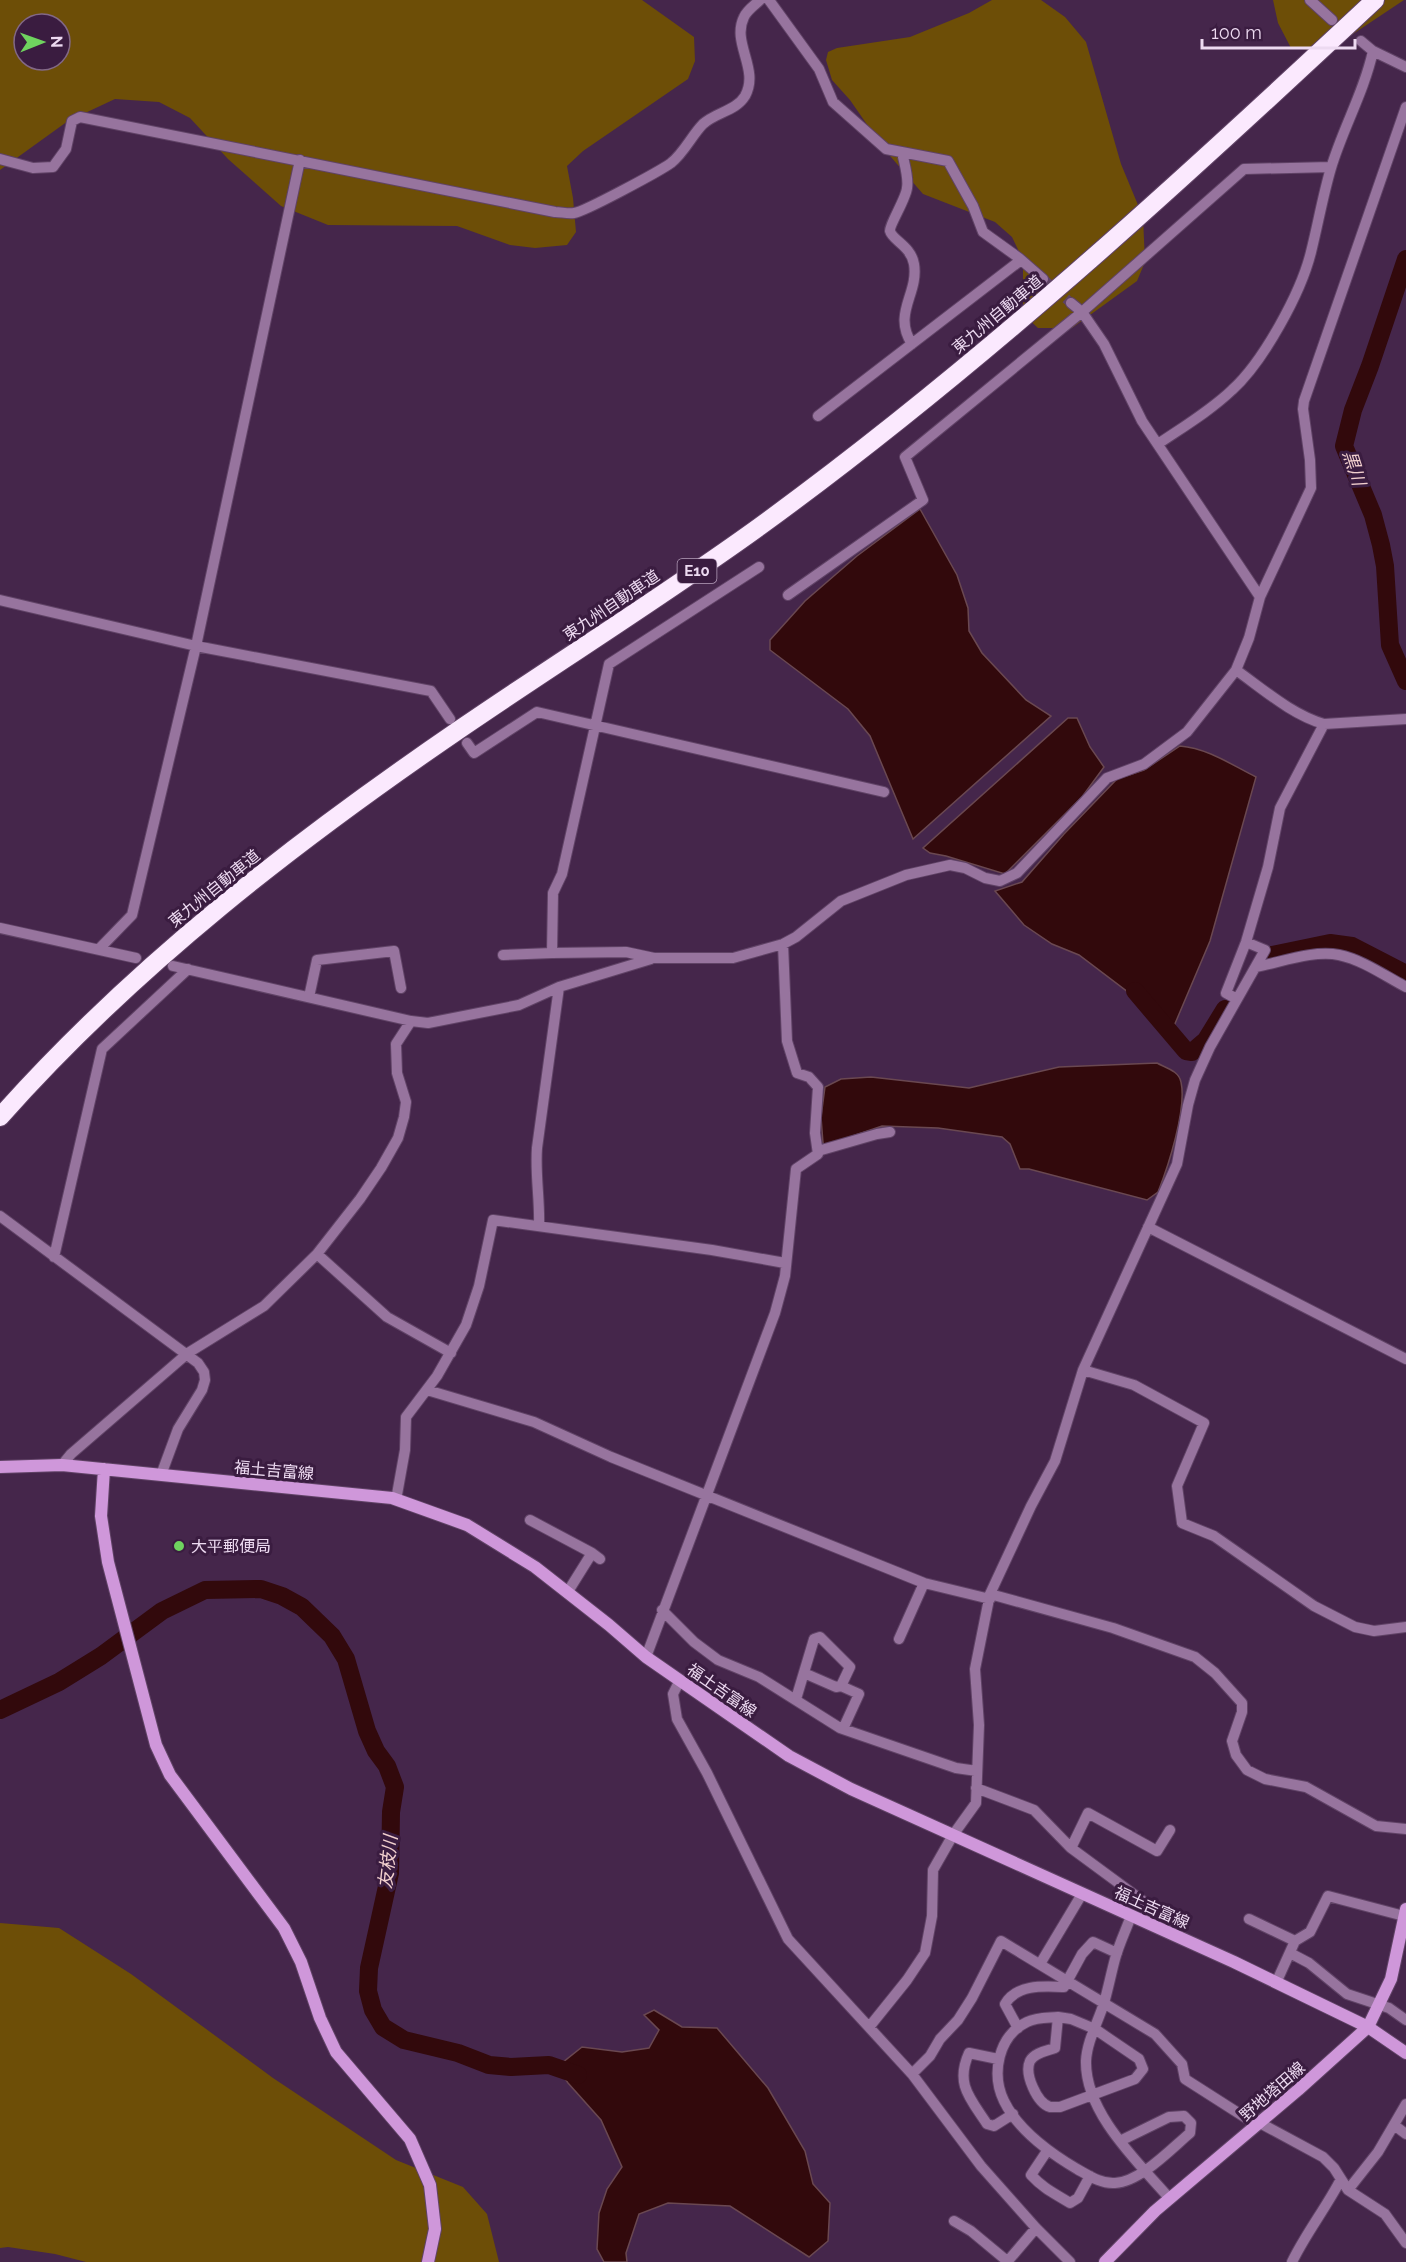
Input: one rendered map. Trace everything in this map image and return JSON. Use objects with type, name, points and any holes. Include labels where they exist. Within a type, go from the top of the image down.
[{"type":"highway","name":"東九州自動車道","points":[[0,1117],[90,1023],[135,980],[274,864],[463,727],[715,559],[923,403],[1156,203],[1375,0]]},
{"type":"main road","name":"福土吉富線","points":[[0,1467],[62,1465],[396,1500],[467,1525],[535,1567],[646,1657],[789,1756],[851,1789],[1145,1922],[1368,2027],[1406,2053]]},
{"type":"main road","points":[[104,1469],[100,1516],[108,1562],[156,1745],[170,1775],[284,1928],[301,1962],[320,2018],[336,2052],[411,2139],[430,2185],[435,2229],[428,2262]]},
{"type":"main road","name":"野地塔田線","points":[[1105,2262],[1170,2199],[1344,2051],[1368,2027],[1391,1979],[1405,1913]]},
{"type":"street","points":[[0,159],[33,168],[53,167],[66,148],[72,121],[80,117],[555,212],[576,213],[672,162],[703,124],[716,115],[734,108],[744,98],[749,84],[749,66],[741,44],[740,31],[744,15],[760,0]]},
{"type":"street","points":[[769,0],[819,69],[833,102],[886,148],[948,161],[974,206],[983,232],[1043,279]]},
{"type":"street","points":[[1310,0],[1332,20]]},
{"type":"street","points":[[1361,41],[1372,51],[1406,67]]},
{"type":"street","points":[[1158,444],[1214,406],[1234,388],[1257,360],[1280,324],[1296,293],[1311,254],[1331,168],[1369,70],[1372,51]]},
{"type":"street","points":[[503,955],[626,952],[654,958],[733,958],[783,944],[796,937],[841,901],[906,875],[950,865],[1000,881],[1017,873],[1107,778],[1144,765],[1187,732],[1236,670],[1249,638],[1260,597],[1311,488],[1304,401],[1406,107]]},
{"type":"street","points":[[902,152],[908,187],[890,231],[907,247],[914,263],[914,276],[903,321],[905,333],[912,344]]},
{"type":"street","points":[[99,949],[132,915],[196,646],[300,160]]},
{"type":"street","points":[[788,595],[922,500],[905,457],[1082,312],[1244,170],[1331,168]]},
{"type":"street","points":[[818,416],[1021,260]]},
{"type":"street","points":[[1071,303],[1082,312],[1104,344],[1142,421],[1260,597]]},
{"type":"street","points":[[552,953],[553,893],[562,874],[609,664],[759,567]]},
{"type":"street","points":[[0,600],[196,646],[431,691],[450,719]]},
{"type":"street","points":[[1236,670],[1291,709],[1315,722],[1324,724],[1406,719]]},
{"type":"street","points":[[467,743],[474,753],[537,712],[884,792]]},
{"type":"street","points":[[1237,999],[1226,993],[1246,942],[1268,867],[1280,808],[1324,724]]},
{"type":"street","points":[[0,928],[136,958]]},
{"type":"street","points":[[870,2026],[907,1980],[925,1953],[932,1916],[933,1870],[953,1835],[976,1803],[979,1725],[975,1670],[990,1596],[1031,1506],[1055,1461],[1083,1370],[1177,1164],[1195,1080],[1210,1047],[1265,950],[1246,942]]},
{"type":"street","points":[[646,1657],[775,1313],[785,1276],[796,1169],[818,1154],[815,1132],[818,1087],[809,1077],[797,1073],[787,1041],[783,944]]},
{"type":"street","points":[[309,997],[317,960],[394,951],[401,988]]},
{"type":"street","points":[[1256,967],[1316,955],[1338,955],[1357,961],[1406,987]]},
{"type":"street","points":[[173,966],[428,1023],[519,1005],[560,987],[654,958]]},
{"type":"street","points":[[54,1257],[102,1049],[188,969]]},
{"type":"street","points":[[539,1226],[537,1148],[560,987]]},
{"type":"street","points":[[62,1465],[71,1454],[188,1353],[264,1306],[317,1254],[360,1200],[398,1138],[406,1102],[398,1072],[396,1044],[411,1021]]},
{"type":"street","points":[[818,1151],[890,1132]]},
{"type":"street","points":[[0,1216],[188,1353],[204,1372],[205,1380],[202,1390],[178,1429],[161,1474]]},
{"type":"street","points":[[396,1500],[405,1450],[406,1417],[427,1390],[466,1325],[479,1286],[493,1220],[701,1248],[785,1263]]},
{"type":"street","points":[[1148,1227],[1406,1359]]},
{"type":"street","points":[[317,1254],[387,1317],[451,1353]]},
{"type":"street","points":[[1083,1370],[1134,1385],[1204,1423],[1178,1486],[1182,1523],[1214,1536],[1314,1606],[1355,1627],[1374,1631],[1406,1627]]},
{"type":"street","points":[[427,1390],[534,1422],[708,1496],[924,1582],[990,1596],[1113,1628],[1195,1657],[1215,1673],[1242,1703],[1242,1712],[1232,1741],[1236,1755],[1247,1770],[1265,1779],[1306,1787],[1376,1826],[1406,1829]]},
{"type":"street","points":[[530,1520],[596,1556],[567,1593]]},
{"type":"street","points":[[900,1639],[924,1582]]},
{"type":"street","points":[[662,1610],[694,1642],[718,1660],[759,1677],[843,1729],[956,1768],[977,1771]]},
{"type":"street","points":[[796,1699],[814,1639],[820,1637],[850,1667],[841,1686]]},
{"type":"street","points":[[804,1673],[859,1694],[843,1729]]},
{"type":"street","points":[[680,1680],[673,1694],[676,1719],[707,1773],[788,1940],[870,2026],[912,2074],[981,2166],[1036,2229],[1070,2262]]},
{"type":"street","points":[[976,1788],[1034,1810],[1071,1848],[1147,1904],[1145,1922]]},
{"type":"street","points":[[1071,1848],[1088,1813],[1157,1851],[1170,1830]]},
{"type":"street","points":[[1040,1964],[1082,1894]]},
{"type":"street","points":[[1276,1983],[1295,1941],[1310,1932],[1328,1896],[1405,1913]]},
{"type":"street","points":[[1131,1916],[1117,1953],[1086,2058],[1087,2076],[1092,2095],[1113,2132],[1170,2199]]},
{"type":"street","points":[[1249,1919],[1295,1941]]},
{"type":"street","points":[[912,2074],[930,2056],[940,2039],[958,2020],[1001,1941],[1155,2034],[1182,2064],[1185,2079],[1258,2124],[1323,2157],[1335,2168],[1348,2190],[1385,2214],[1406,2243]]},
{"type":"street","points":[[1018,2028],[1005,2004],[1011,1995],[1025,1989],[1044,1986],[1064,1987],[1082,1954],[1093,1942],[1117,1953]]},
{"type":"street","points":[[1290,1953],[1309,1963],[1347,1994],[1389,2008],[1406,2020]]},
{"type":"street","points":[[1059,2017],[1055,2048],[1037,2054],[1030,2061],[1029,2070],[1031,2083],[1042,2102],[1050,2107],[1060,2107],[1135,2079],[1143,2069],[1139,2059],[1095,2029],[1071,2019],[1059,2017],[1040,2018],[1027,2021],[1004,2043],[998,2059],[998,2077],[1004,2101],[1047,2151],[1104,2182],[1116,2183],[1130,2180],[1145,2170],[1190,2133],[1191,2123],[1184,2116],[1169,2117],[1120,2141]]},
{"type":"street","points":[[998,2059],[969,2053],[962,2068],[962,2079],[966,2091],[987,2124],[994,2126],[1013,2114]]},
{"type":"street","points":[[1348,2190],[1378,2152],[1406,2104]]},
{"type":"street","points":[[1394,2125],[1406,2134]]},
{"type":"street","points":[[1047,2151],[1031,2175],[1044,2189],[1070,2203],[1078,2198],[1090,2175]]},
{"type":"street","points":[[1292,2262],[1341,2179]]},
{"type":"street","points":[[954,2221],[978,2235],[1006,2261],[1036,2229]]},
{"type":"shaded area","points":[[0,0],[642,0],[694,37],[695,61],[688,79],[583,151],[567,166],[576,232],[567,245],[535,248],[510,245],[457,226],[328,225],[281,206],[228,159],[190,118],[159,102],[115,99],[68,121],[0,170]]},
{"type":"shaded area","points":[[992,0],[1041,0],[1065,17],[1086,42],[1121,164],[1143,217],[1145,262],[1137,281],[1072,328],[1038,328],[1023,314],[1023,260],[1012,237],[995,222],[923,194],[884,149],[850,100],[832,80],[826,60],[828,52],[837,48],[910,37],[969,13]]},
{"type":"shaded area","points":[[1273,0],[1404,0],[1347,38],[1313,50],[1291,48],[1278,23]]},
{"type":"shaded area","points":[[920,509],[957,575],[968,608],[969,631],[982,653],[1026,700],[1051,716],[913,839],[870,736],[848,709],[770,650],[770,640],[805,601],[857,556]]},
{"type":"shaded area","points":[[1068,718],[1077,718],[1090,747],[1104,767],[1082,797],[1005,874],[930,853],[923,848]]},
{"type":"shaded area","points":[[1180,746],[1210,754],[1256,777],[1210,941],[1174,1026],[1141,990],[1132,995],[1079,955],[1052,944],[1024,925],[995,891],[1022,882],[1117,779],[1144,770]]},
{"type":"shaded area","points":[[1157,1063],[1172,1070],[1180,1078],[1181,1107],[1176,1138],[1158,1192],[1147,1200],[1029,1169],[1020,1169],[1010,1144],[1002,1137],[938,1128],[882,1126],[826,1145],[823,1143],[821,1117],[825,1087],[841,1079],[871,1077],[969,1088],[1059,1067]]},
{"type":"shaded area","points":[[0,1923],[59,1928],[131,1974],[273,2078],[396,2160],[463,2187],[487,2214],[499,2262],[86,2262],[55,2254],[8,2247],[0,2248]]},
{"type":"shaded area","points":[[654,2010],[682,2027],[717,2028],[768,2088],[805,2151],[813,2184],[830,2203],[828,2241],[809,2257],[730,2206],[668,2203],[639,2214],[626,2253],[627,2262],[604,2262],[597,2249],[599,2213],[607,2189],[622,2167],[601,2120],[557,2067],[582,2047],[622,2052],[649,2048],[659,2030],[644,2015]]},
{"type":"waterway","name":"黒川","points":[[1406,259],[1353,410],[1344,446],[1373,515],[1381,545],[1385,566],[1390,645],[1406,681]]},
{"type":"waterway","points":[[1272,955],[1330,943],[1352,946],[1406,974]]},
{"type":"waterway","points":[[1135,991],[1186,1051],[1192,1052],[1206,1040],[1225,1009]]},
{"type":"waterway","name":"友枝川","points":[[0,1710],[59,1682],[101,1656],[162,1611],[205,1590],[261,1589],[282,1596],[302,1607],[332,1636],[346,1659],[367,1731],[376,1751],[387,1766],[395,1787],[391,1812],[390,1873],[369,1968],[368,1991],[373,2010],[383,2027],[404,2040],[458,2053],[489,2065],[511,2067],[549,2065],[578,2075]]},
{"type":"tunnel","points":[[1043,279],[1071,303]]},
{"type":"place","name":"大平郵便局","points":[[179,1546]]}]
